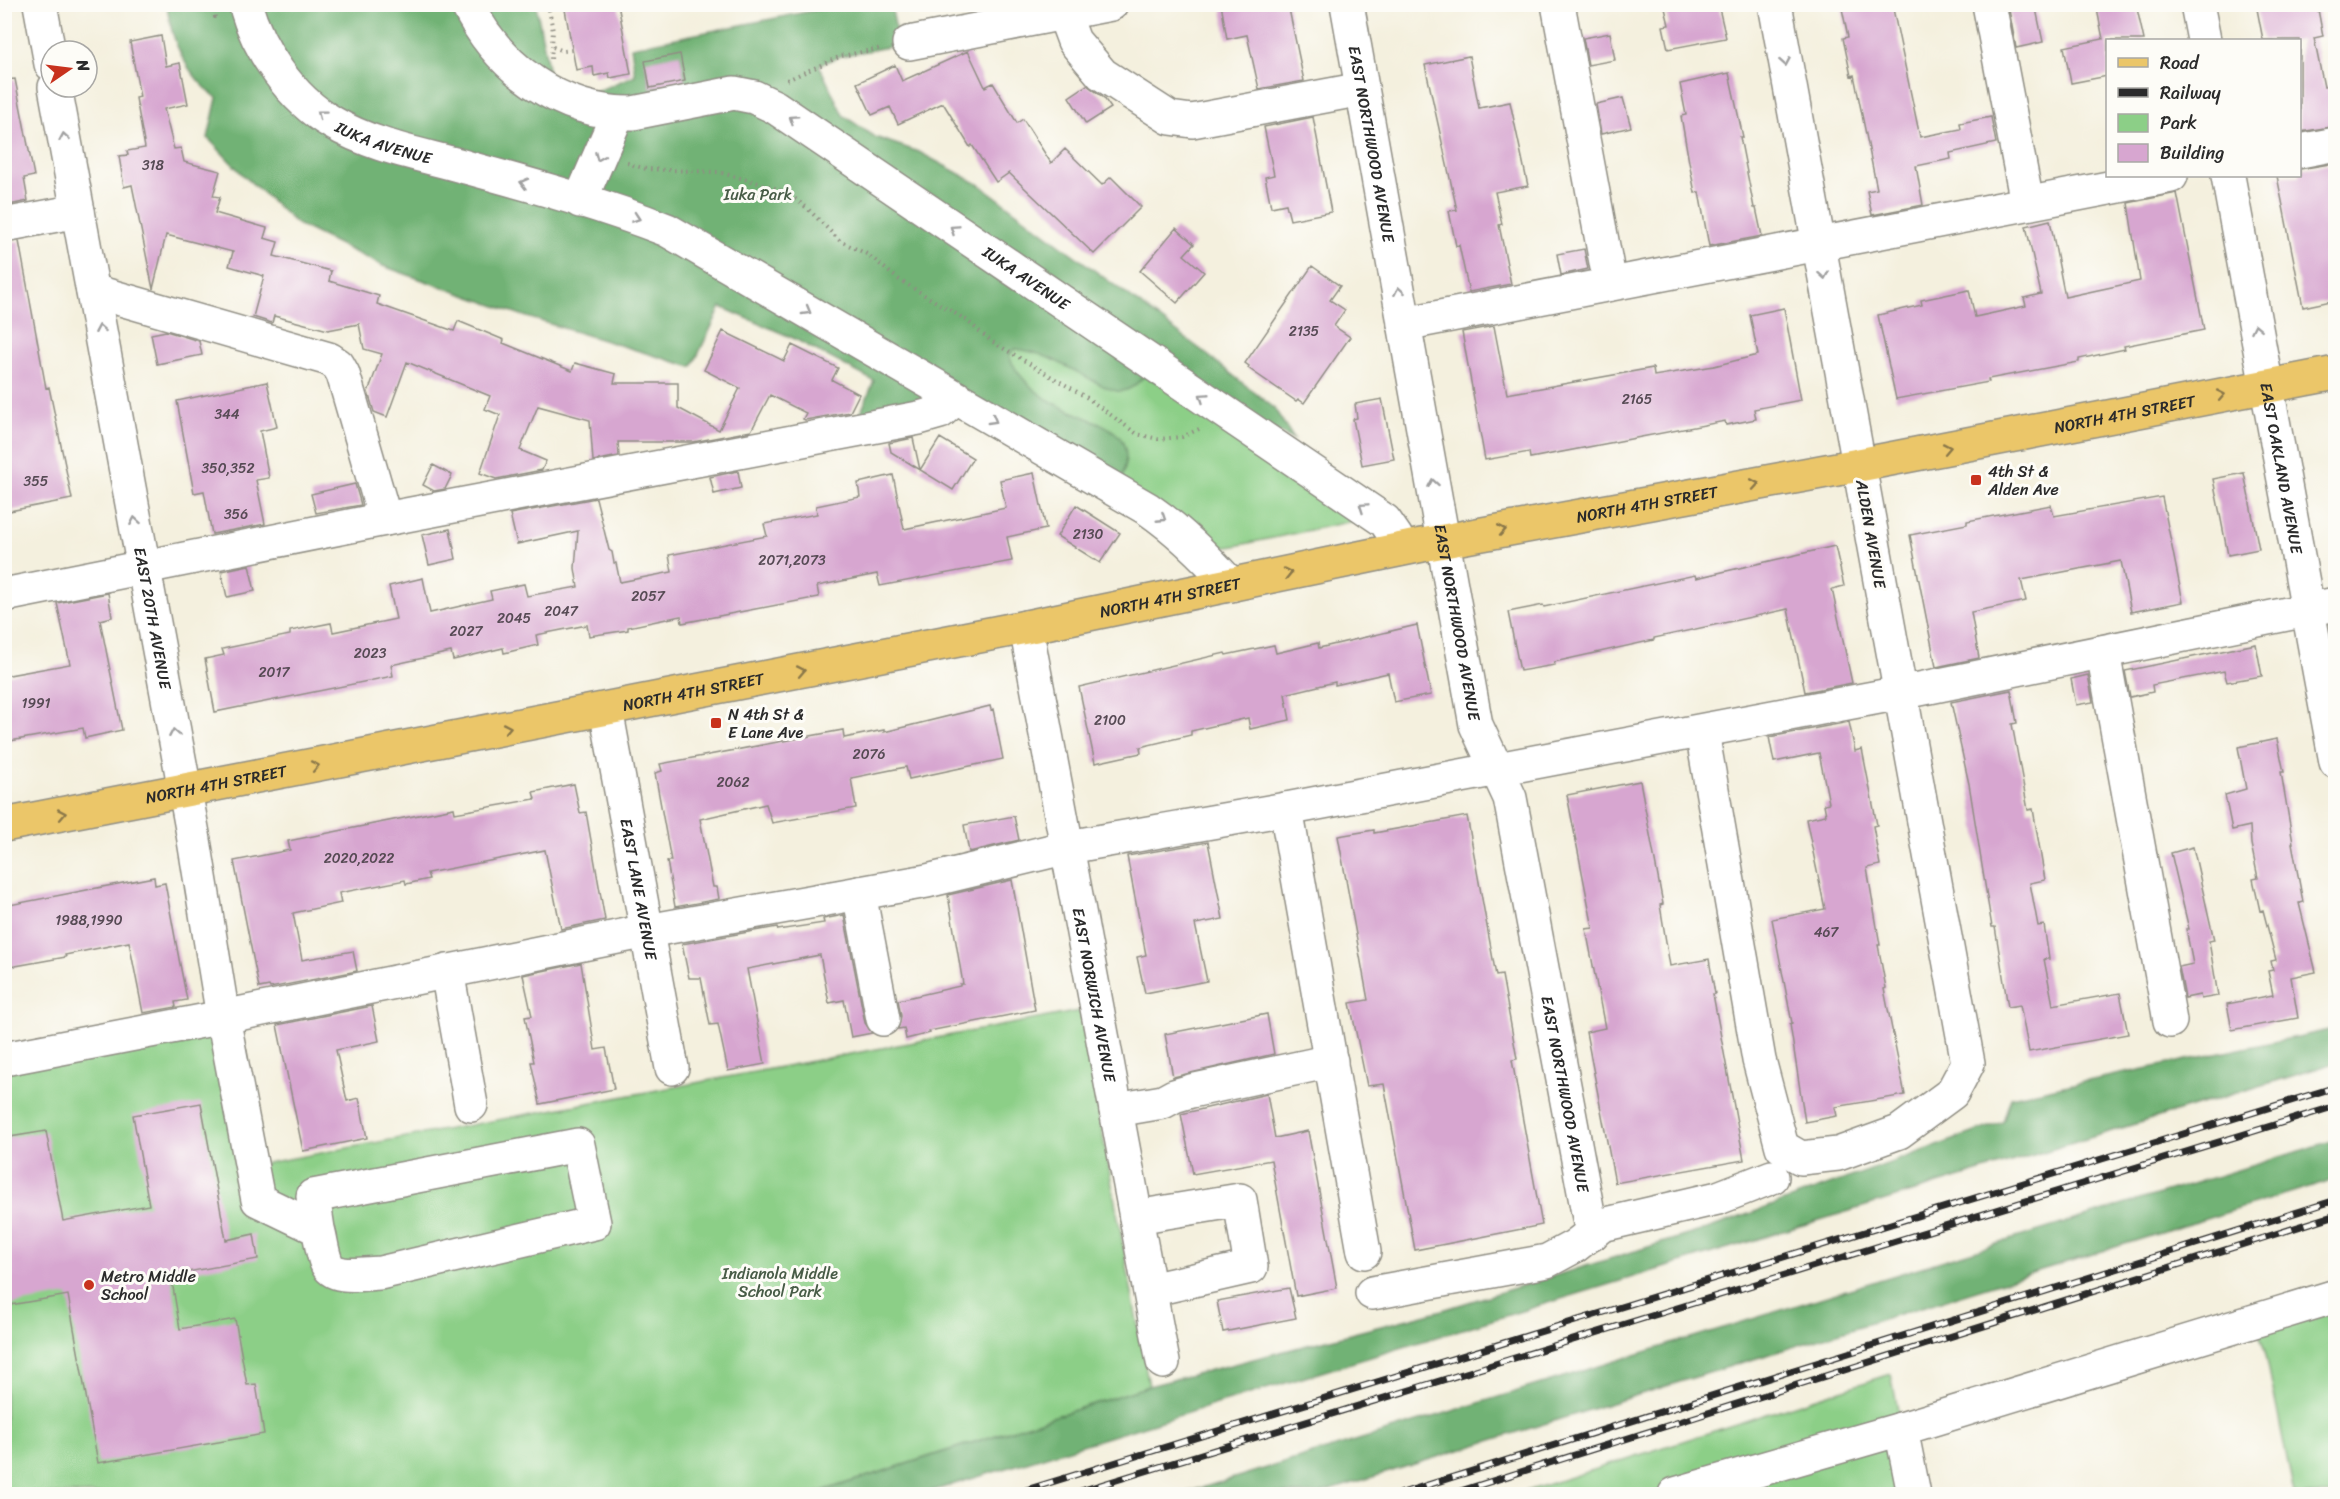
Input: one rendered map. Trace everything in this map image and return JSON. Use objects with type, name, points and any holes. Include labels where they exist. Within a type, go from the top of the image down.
[{"type":"main road","name":"NORTH 4TH STREET","points":[[4,825],[1026,627],[1400,549],[1859,465],[2336,373]]},
{"type":"street","points":[[40,4],[46,39]]},
{"type":"street","name":"IUKA AVENUE","points":[[245,4],[258,38],[269,58],[311,107],[332,123],[384,144],[537,186],[667,230],[1174,526],[1201,550],[1231,585]]},
{"type":"street","name":"IUKA AVENUE","points":[[467,4],[481,31],[520,72],[541,87],[572,102],[618,113],[633,113],[734,93],[754,97],[775,107],[1385,521],[1396,537],[1400,549]]},
{"type":"street","points":[[909,43],[1111,4]]},
{"type":"street","name":"EAST NORTHWOOD AVENUE","points":[[1347,4],[1476,725],[1510,798],[1592,1234]]},
{"type":"street","points":[[1558,4],[1610,284]]},
{"type":"street","name":"ALDEN AVENUE","points":[[1702,732],[1759,1060],[1782,1147],[1801,1158],[1838,1154],[1899,1132],[1952,1093],[1968,1063],[1775,4]]},
{"type":"street","points":[[1989,4],[2027,203]]},
{"type":"street","points":[[2197,4],[2204,39]]},
{"type":"street","points":[[1064,14],[1074,41],[1102,74],[1170,118],[1192,121],[1362,88]]},
{"type":"street","name":"EAST 20TH AVENUE","points":[[57,99],[258,1200],[318,1229]]},
{"type":"street","points":[[580,201],[618,113]]},
{"type":"street","points":[[2301,151],[2336,144]]},
{"type":"street","points":[[1404,324],[2165,177]]},
{"type":"street","name":"EAST OAKLAND AVENUE","points":[[2228,177],[2267,386],[2321,606],[2336,762]]},
{"type":"street","points":[[4,225],[78,211]]},
{"type":"street","points":[[93,291],[329,359],[338,365],[343,374],[385,519]]},
{"type":"street","points":[[4,595],[144,569],[385,519],[919,418],[940,412],[956,398]]},
{"type":"street","points":[[4,1059],[647,931],[927,881],[1068,847],[1702,732],[2321,606]]},
{"type":"street","name":"EAST NORWICH AVENUE","points":[[1026,627],[1163,1362]]},
{"type":"street","points":[[2103,652],[2169,1021]]},
{"type":"street","name":"EAST LANE AVENUE","points":[[606,709],[672,1068]]},
{"type":"street","points":[[1286,809],[1364,1252]]},
{"type":"street","points":[[859,893],[883,1019]]},
{"type":"street","points":[[447,971],[471,1106]]},
{"type":"street","points":[[1116,1110],[1163,1102],[1191,1090],[1331,1061]]},
{"type":"street","points":[[578,1145],[594,1223],[380,1273],[345,1274],[334,1272],[326,1265],[318,1229],[313,1196],[578,1145]]},
{"type":"street","points":[[1372,1293],[1547,1261],[1592,1234],[1602,1225],[1718,1198],[1772,1177]]},
{"type":"street","points":[[1136,1216],[1240,1200],[1251,1267],[1150,1290]]},
{"type":"street","points":[[1675,1494],[1901,1430],[2336,1296]]},
{"type":"street","points":[[1901,1430],[1914,1494]]},
{"type":"path","points":[[541,87],[553,47],[552,19],[548,4]]},
{"type":"path","points":[[754,97],[798,74],[841,56],[909,43]]},
{"type":"path","points":[[553,47],[564,51],[573,50]]},
{"type":"path","points":[[600,154],[646,169],[718,172],[770,186],[789,194],[808,209],[840,241],[867,254],[898,279],[966,320],[991,341],[1086,397],[1137,434],[1158,439],[1182,437],[1201,428],[1223,410]]},
{"type":"green space","points":[[167,5],[536,5],[553,94],[572,102],[635,75],[631,47],[841,5],[891,5],[899,45],[841,56],[819,65],[843,115],[875,137],[919,152],[980,185],[1200,349],[1274,408],[1294,439],[1144,376],[1129,389],[1114,390],[1044,356],[1014,349],[1009,356],[1012,363],[1034,389],[1054,403],[1112,430],[1121,440],[1126,452],[1125,469],[1117,491],[956,398],[853,431],[874,381],[793,338],[721,307],[692,367],[527,317],[383,266],[297,224],[243,175],[208,138],[217,98],[197,79],[182,57],[169,19]],"holes":[[[680,55],[685,81],[650,88],[645,61]]]},
{"type":"green space","name":"Iuka Park","points":[[752,114],[1377,516],[1201,551],[665,171]]},
{"type":"green space","name":"Indianola Middle School Park","points":[[1080,1011],[1149,1386],[813,1494],[5,1494],[5,1061],[223,1019],[251,1166]]},
{"type":"green space","points":[[2335,1029],[2335,1063],[922,1494],[813,1494],[1149,1386],[1439,1311],[1707,1229],[2003,1122],[2011,1097]]},
{"type":"green space","points":[[2335,1140],[2335,1179],[1318,1494],[1182,1494]]},
{"type":"green space","points":[[2335,1310],[2335,1494],[2294,1494],[2266,1355],[2259,1332]]},
{"type":"green space","points":[[1891,1374],[1914,1494],[1518,1494]]},
{"type":"building","points":[[564,4],[618,4],[631,74],[610,78],[609,73],[594,76],[593,67],[576,70]]},
{"type":"building","points":[[1221,4],[1288,4],[1304,81],[1259,89],[1247,35],[1227,39]]},
{"type":"building","points":[[1664,4],[1718,4],[1726,38],[1668,49],[1663,26],[1669,25]]},
{"type":"building","points":[[1841,4],[1892,4],[1920,137],[1961,129],[1960,123],[1991,117],[1996,143],[1950,153],[1951,159],[1916,166],[1923,205],[1872,215],[1867,191],[1877,189],[1854,75],[1851,76],[1843,38],[1848,37]]},
{"type":"building","points":[[2008,4],[2035,4],[2043,42],[2016,48]]},
{"type":"building","points":[[2096,4],[2136,4],[2144,39],[2106,39],[2106,76],[2071,83],[2064,47],[2103,39]]},
{"type":"building","points":[[2281,4],[2317,4],[2323,36],[2314,38],[2324,87],[2336,84],[2336,126],[2301,132],[2301,39],[2263,39],[2257,9]]},
{"type":"building","points":[[1610,33],[1615,60],[1588,65],[1583,38]]},
{"type":"building","points":[[161,36],[166,66],[180,63],[188,104],[164,109],[174,149],[181,148],[184,162],[220,171],[213,196],[220,197],[215,213],[267,228],[264,238],[278,242],[274,256],[331,271],[329,281],[379,296],[377,304],[454,331],[458,321],[504,340],[503,343],[572,371],[575,363],[616,374],[614,383],[678,383],[678,408],[719,430],[740,388],[704,370],[723,331],[784,361],[792,345],[838,368],[832,380],[859,394],[850,412],[805,420],[803,419],[806,413],[770,395],[751,431],[693,442],[618,442],[619,456],[593,461],[590,420],[538,406],[520,450],[546,461],[542,470],[496,479],[480,473],[500,415],[485,409],[490,396],[407,362],[387,417],[374,412],[368,392],[382,354],[364,349],[359,324],[328,330],[274,316],[272,323],[253,317],[264,276],[229,266],[233,252],[166,235],[153,289],[132,185],[124,187],[119,156],[128,155],[127,151],[145,148],[136,98],[140,97],[130,42]]},
{"type":"building","points":[[968,51],[985,87],[993,83],[1017,123],[1023,119],[1051,163],[1065,149],[1102,185],[1111,177],[1141,207],[1094,254],[1009,173],[996,182],[972,145],[970,147],[943,103],[898,124],[890,107],[872,115],[857,83],[895,65],[902,81]]},
{"type":"building","points":[[680,54],[685,81],[650,88],[645,61]]},
{"type":"building","points":[[1469,56],[1479,108],[1510,102],[1528,186],[1495,192],[1511,284],[1469,292],[1449,211],[1457,210],[1425,65]]},
{"type":"building","points":[[1729,73],[1743,137],[1740,137],[1754,208],[1756,208],[1762,236],[1709,246],[1699,192],[1695,193],[1689,162],[1681,116],[1686,115],[1680,84]]},
{"type":"building","points":[[15,79],[34,176],[24,178],[28,201],[4,206],[4,80]]},
{"type":"building","points":[[1087,85],[1104,98],[1111,108],[1086,124],[1069,97]]},
{"type":"building","points":[[1623,98],[1631,127],[1601,134],[1596,104]]},
{"type":"building","points":[[1313,117],[1331,212],[1290,220],[1286,204],[1271,207],[1265,177],[1274,175],[1264,127]]},
{"type":"building","points":[[2336,163],[2336,300],[2303,307],[2277,177],[2301,177],[2301,169]]},
{"type":"building","points":[[2177,193],[2204,330],[2124,346],[2125,349],[2079,359],[2079,362],[1896,399],[1878,315],[1922,305],[1921,300],[1969,290],[1975,317],[2026,306],[2024,298],[2041,294],[2026,226],[2050,220],[2065,297],[2140,281],[2128,203]]},
{"type":"building","points":[[1176,228],[1194,244],[1184,255],[1204,272],[1177,303],[1140,271]]},
{"type":"building","points":[[19,241],[46,388],[49,387],[72,499],[4,512],[4,243]]},
{"type":"building","points":[[1584,249],[1588,269],[1561,275],[1557,254]]},
{"type":"building","points":[[1312,266],[1340,286],[1330,300],[1345,310],[1334,326],[1350,337],[1304,403],[1298,399],[1296,401],[1248,368],[1249,366],[1245,363]]},
{"type":"building","points":[[1784,308],[1801,400],[1754,409],[1756,419],[1726,425],[1725,421],[1530,458],[1529,452],[1485,460],[1462,332],[1494,326],[1507,394],[1653,368],[1654,376],[1714,366],[1758,355],[1750,315]]},
{"type":"building","points":[[166,331],[199,341],[202,355],[157,364],[151,334]]},
{"type":"building","points":[[267,382],[277,427],[260,431],[269,478],[256,480],[265,524],[212,534],[204,491],[194,493],[177,401]]},
{"type":"building","points":[[1382,399],[1394,459],[1362,465],[1353,419],[1357,418],[1355,404]]},
{"type":"building","points":[[913,438],[920,470],[891,452],[889,443]]},
{"type":"building","points":[[940,438],[973,458],[953,490],[920,470]]},
{"type":"building","points":[[433,465],[452,475],[445,489],[434,491],[423,485]]},
{"type":"building","points":[[738,471],[741,488],[714,494],[710,477]]},
{"type":"building","points":[[1034,473],[1046,529],[1007,537],[1012,561],[880,586],[877,574],[817,586],[819,597],[682,623],[681,616],[628,627],[628,630],[589,636],[587,625],[536,635],[538,645],[504,653],[503,648],[453,660],[451,652],[391,665],[393,676],[215,712],[205,659],[224,655],[222,649],[290,635],[290,631],[331,623],[333,632],[396,619],[389,586],[423,578],[430,613],[492,599],[490,591],[524,584],[527,596],[578,587],[575,568],[578,531],[517,544],[510,514],[596,498],[620,582],[672,572],[669,555],[767,536],[764,524],[817,514],[816,506],[860,497],[858,483],[893,475],[904,529],[1006,508],[1000,480]]},
{"type":"building","points":[[2244,473],[2259,549],[2228,555],[2213,479]]},
{"type":"building","points":[[355,484],[361,505],[316,513],[311,494]]},
{"type":"building","points":[[2162,497],[2183,602],[2131,612],[2121,561],[2021,580],[2026,601],[1971,612],[1979,658],[1936,667],[1910,535],[1967,524],[1967,521],[2051,505],[2054,516]]},
{"type":"building","points":[[1076,505],[1120,533],[1100,563],[1057,536]]},
{"type":"building","points":[[450,529],[456,559],[429,565],[422,535]]},
{"type":"building","points":[[1835,546],[1844,586],[1832,589],[1852,683],[1805,692],[1788,609],[1554,662],[1555,665],[1520,671],[1508,612],[1543,605],[1544,607],[1695,575],[1696,578]]},
{"type":"building","points":[[249,565],[255,591],[227,597],[221,571]]},
{"type":"building","points":[[108,593],[112,617],[100,620],[122,730],[85,738],[83,728],[4,742],[4,676],[70,664],[57,603]]},
{"type":"building","points":[[1417,625],[1431,695],[1394,702],[1388,673],[1335,685],[1335,682],[1285,694],[1290,720],[1250,729],[1248,718],[1191,731],[1191,735],[1140,747],[1141,753],[1095,763],[1079,687],[1225,653],[1226,655],[1274,645],[1276,653],[1318,643],[1319,648]]},
{"type":"building","points":[[2256,644],[2262,676],[2227,682],[2224,671],[2152,685],[2153,692],[2130,697],[2125,671]]},
{"type":"building","points":[[2088,675],[2093,702],[2076,705],[2071,679]]},
{"type":"building","points":[[2011,690],[2017,723],[2012,724],[2028,810],[2033,809],[2045,880],[2030,883],[2038,926],[2044,925],[2049,959],[2044,959],[2053,1005],[2120,993],[2128,1034],[2029,1052],[2020,1005],[2008,1007],[1995,927],[1992,927],[1969,784],[1951,702]]},
{"type":"building","points":[[990,706],[991,710],[993,709],[1003,759],[909,779],[906,767],[851,778],[856,808],[772,823],[766,804],[700,819],[713,887],[717,887],[719,899],[675,907],[667,861],[671,861],[655,773],[662,771],[660,764],[843,730],[844,738],[884,730],[884,732]]},
{"type":"building","points":[[1849,722],[1855,751],[1862,749],[1877,825],[1873,826],[1880,865],[1867,868],[1880,945],[1878,945],[1886,988],[1884,989],[1905,1095],[1835,1107],[1837,1116],[1805,1122],[1790,1024],[1792,1023],[1772,919],[1825,909],[1806,819],[1826,815],[1824,804],[1829,803],[1819,753],[1774,762],[1769,737]]},
{"type":"building","points":[[2277,739],[2303,902],[2299,903],[2316,972],[2291,977],[2298,1018],[2232,1030],[2227,1004],[2273,995],[2268,971],[2273,970],[2271,961],[2276,960],[2263,910],[2260,911],[2253,879],[2258,878],[2250,826],[2232,830],[2225,795],[2246,789],[2238,747]]},
{"type":"building","points":[[1640,781],[1663,904],[1660,905],[1670,966],[1709,959],[1715,994],[1713,994],[1744,1160],[1615,1183],[1586,1032],[1605,1028],[1586,929],[1593,928],[1567,795]]},
{"type":"building","points":[[574,784],[580,813],[586,812],[605,920],[561,929],[545,850],[427,873],[429,879],[406,884],[405,880],[339,893],[341,903],[293,913],[302,960],[353,951],[357,971],[270,988],[269,986],[259,988],[234,861],[290,850],[288,841],[454,808],[455,813],[535,799],[533,792]]},
{"type":"building","points":[[1014,816],[1019,840],[969,852],[964,825]]},
{"type":"building","points":[[1467,816],[1496,976],[1502,975],[1517,1059],[1512,1060],[1542,1225],[1415,1250],[1384,1084],[1367,1086],[1350,1003],[1368,1000],[1338,836],[1374,830],[1374,833]]},
{"type":"building","points":[[1208,842],[1223,919],[1195,924],[1207,981],[1145,993],[1137,957],[1146,955],[1127,856]]},
{"type":"building","points":[[2193,847],[2214,940],[2209,941],[2218,996],[2201,999],[2200,995],[2185,998],[2179,967],[2193,964],[2186,929],[2189,929],[2171,853]]},
{"type":"building","points":[[154,877],[155,885],[165,883],[187,1000],[175,1002],[176,1007],[143,1013],[129,942],[65,955],[66,957],[4,968],[4,906]]},
{"type":"building","points":[[1012,880],[1035,1010],[929,1031],[930,1033],[906,1039],[904,1028],[898,1029],[901,1016],[898,1000],[963,984],[948,895]]},
{"type":"building","points":[[844,915],[865,1023],[872,1033],[851,1037],[844,1000],[829,1003],[820,955],[747,969],[765,1064],[728,1071],[718,1024],[710,1025],[701,978],[689,978],[682,944],[777,927],[778,930],[824,923],[823,919]]},
{"type":"building","points":[[581,963],[595,1050],[606,1048],[614,1089],[540,1104],[525,1017],[532,1016],[523,975]]},
{"type":"building","points":[[372,1006],[379,1041],[336,1050],[347,1101],[359,1098],[367,1138],[303,1151],[277,1025]]},
{"type":"building","points":[[1267,1014],[1274,1054],[1173,1077],[1165,1034]]},
{"type":"building","points":[[1267,1094],[1275,1138],[1308,1131],[1337,1288],[1296,1296],[1271,1160],[1193,1174],[1181,1114]]},
{"type":"building","name":"Metro Middle School","points":[[201,1103],[226,1240],[254,1234],[258,1259],[171,1275],[180,1329],[235,1319],[247,1385],[256,1384],[264,1434],[98,1463],[68,1295],[4,1306],[4,1138],[46,1131],[63,1221],[149,1205],[133,1115]]},
{"type":"building","points":[[1289,1288],[1296,1318],[1223,1332],[1217,1301]]},
{"type":"railway","points":[[1013,1494],[2336,1087]]},
{"type":"railway","points":[[1071,1494],[2336,1106]]},
{"type":"railway","points":[[1399,1494],[2336,1200]]},
{"type":"railway","points":[[1451,1494],[2336,1215]]},
{"type":"place","name":"4th St & Alden Ave","points":[[1976,480]]},
{"type":"place","name":"N 4th St & E Lane Ave","points":[[716,723]]},
{"type":"place","name":"Metro Middle School","points":[[89,1285]]}]
